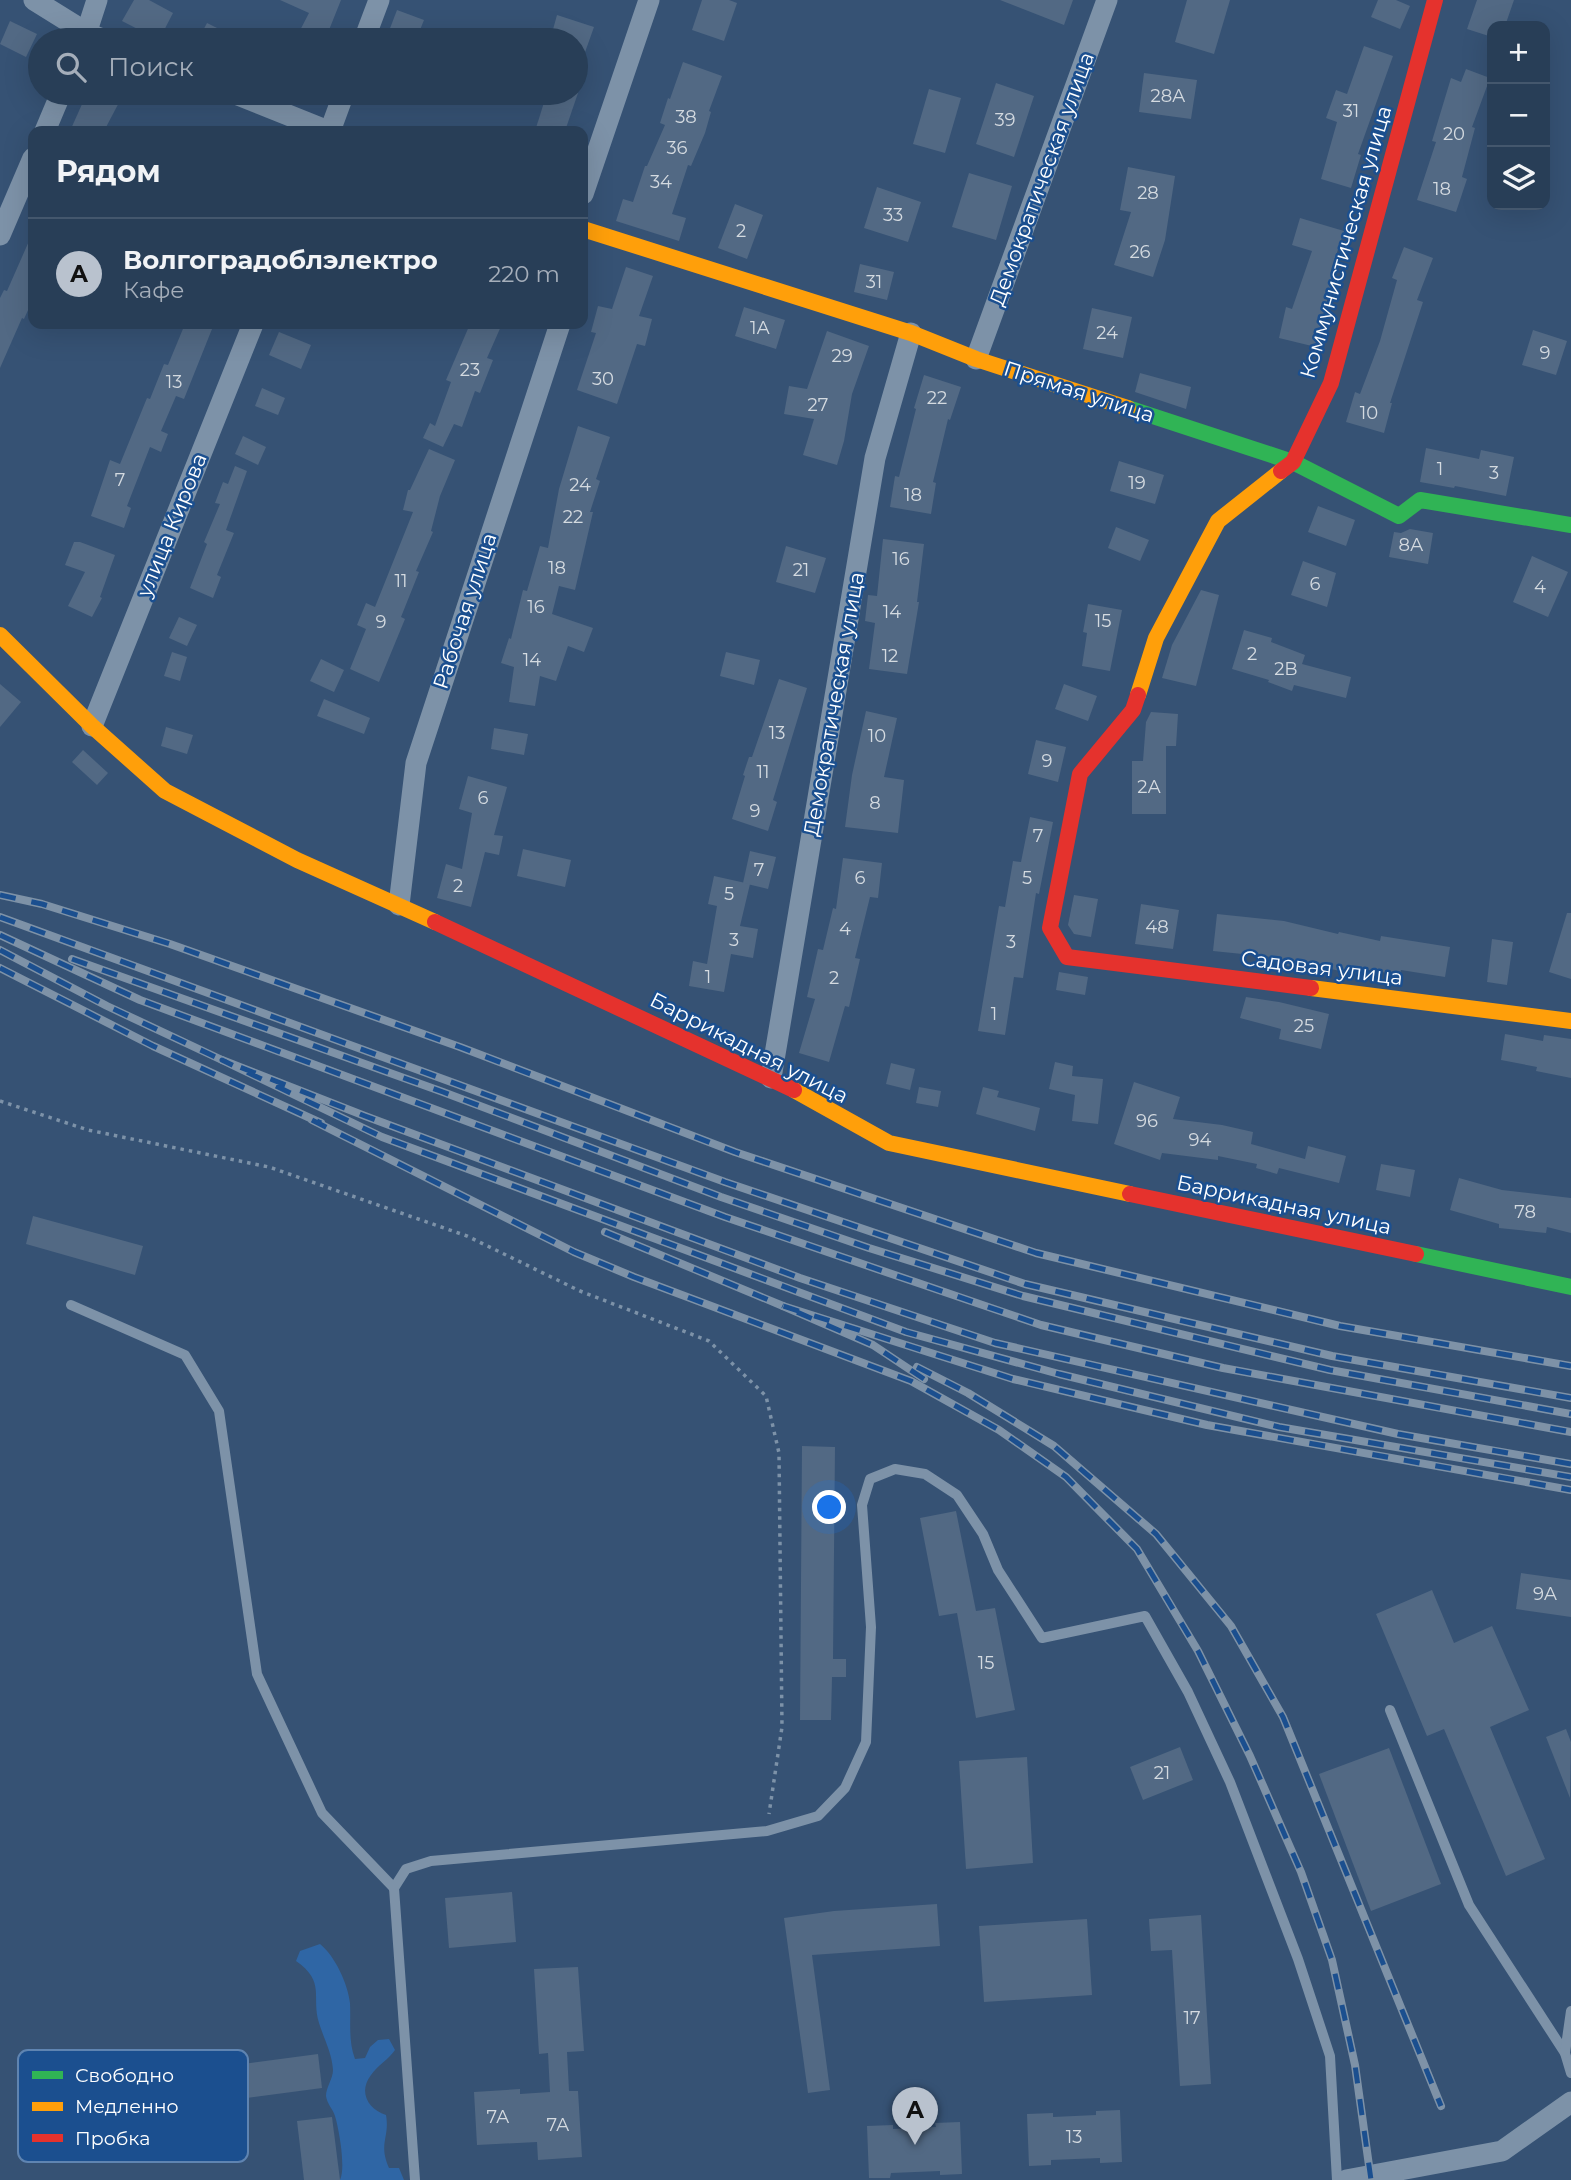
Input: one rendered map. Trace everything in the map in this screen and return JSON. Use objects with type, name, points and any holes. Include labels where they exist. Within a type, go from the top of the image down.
[{"type":"street","points":[[34,0],[77,28]]},
{"type":"street","points":[[93,28],[97,0]]},
{"type":"street","points":[[368,28],[379,0]]},
{"type":"street","points":[[588,179],[649,0]]},
{"type":"street","name":"Демократическая улица","points":[[976,359],[1107,0]]},
{"type":"street","name":"Коммунистическая улица","points":[[1067,957],[1050,928],[1080,774],[1133,710],[1156,638],[1218,521],[1293,462],[1331,383],[1435,0]]},
{"type":"street","points":[[47,126],[56,105]]},
{"type":"street","points":[[263,105],[316,126]]},
{"type":"street","points":[[331,126],[339,105]]},
{"type":"street","points":[[0,235],[28,170]]},
{"type":"street","name":"Прямая улица","points":[[588,231],[911,332],[976,359],[1293,462],[1399,516],[1420,500],[1571,525]]},
{"type":"street","name":"улица Кирова","points":[[92,726],[251,329]]},
{"type":"street","name":"Рабочая улица","points":[[399,905],[416,763],[557,329]]},
{"type":"street","name":"Демократическая улица","points":[[771,1078],[875,458],[911,332]]},
{"type":"street","name":"Баррикадная улица","points":[[0,635],[92,726],[165,791],[296,860],[771,1078],[889,1143],[1571,1287]]},
{"type":"street","name":"Садовая улица","points":[[1067,957],[1571,1021]]},
{"type":"street","points":[[1346,2180],[1502,2151],[1571,2102]]},
{"type":"lane","points":[[71,1305],[186,1355],[219,1411],[257,1674],[322,1813],[394,1888]]},
{"type":"lane","points":[[415,2180],[394,1888],[406,1868],[431,1861],[767,1831],[818,1816],[845,1788],[866,1742],[871,1627],[862,1505],[870,1479],[895,1469],[925,1474],[957,1495],[983,1534],[998,1570],[1042,1638],[1145,1616],[1188,1692],[1230,1782],[1298,1959],[1330,2056],[1337,2180]]},
{"type":"lane","points":[[1390,1710],[1469,1905],[1568,2052]]},
{"type":"lane","points":[[1571,2011],[1568,2052],[1571,2073]]},
{"type":"path","points":[[0,1101],[88,1130],[269,1167],[293,1175],[467,1236],[579,1291],[709,1341],[719,1350],[766,1396],[779,1453],[782,1727],[767,1831]]},
{"type":"shaded area","points":[[320,1944],[336,1963],[347,1987],[351,2045],[355,2059],[365,2058],[370,2047],[378,2040],[389,2039],[395,2050],[371,2075],[365,2094],[374,2109],[386,2115],[384,2152],[389,2168],[399,2168],[404,2180],[340,2180],[340,2139],[335,2116],[326,2096],[333,2073],[332,2064],[319,2023],[314,1983],[311,1976],[296,1961],[300,1951]]},
{"type":"building","points":[[134,0],[149,0],[173,13],[165,28],[136,28],[122,21]]},
{"type":"building","points":[[280,0],[341,0],[330,28],[301,28],[309,13]]},
{"type":"building","points":[[702,0],[729,0],[737,3],[724,41],[692,30]]},
{"type":"building","points":[[1000,0],[1073,0],[1064,25]]},
{"type":"building","points":[[1187,0],[1230,0],[1214,54],[1175,42]]},
{"type":"building","points":[[1378,0],[1396,0],[1410,6],[1400,29],[1371,17]]},
{"type":"building","points":[[1477,0],[1514,0],[1507,21],[1487,21],[1487,35],[1467,29]]},
{"type":"building","points":[[397,10],[424,20],[421,28],[390,28]]},
{"type":"building","points":[[557,15],[594,27],[588,44],[588,28],[553,28]]},
{"type":"building","points":[[10,21],[28,30],[26,57],[0,44]]},
{"type":"building","points":[[207,23],[217,28],[204,28]]},
{"type":"building","points":[[1364,46],[1393,56],[1358,154],[1361,155],[1351,188],[1321,179],[1337,122],[1326,118],[1336,90],[1347,94]]},
{"type":"building","points":[[683,62],[722,76],[709,111],[711,112],[705,133],[691,166],[688,165],[672,214],[686,218],[679,241],[616,221],[623,199],[633,202],[645,166],[665,125],[660,123]]},
{"type":"building","points":[[1466,69],[1487,77],[1487,86],[1472,127],[1475,128],[1462,177],[1467,179],[1456,212],[1417,200],[1436,142],[1432,141],[1451,78],[1461,82]]},
{"type":"building","points":[[1144,73],[1197,80],[1191,119],[1139,112]]},
{"type":"building","points":[[996,83],[1034,96],[1014,157],[976,144]]},
{"type":"building","points":[[929,89],[961,98],[945,153],[913,144]]},
{"type":"building","points":[[82,105],[118,105],[107,126],[72,126]]},
{"type":"building","points":[[543,105],[574,105],[567,126],[537,126]]},
{"type":"building","points":[[1128,167],[1175,176],[1165,240],[1153,277],[1114,265],[1131,212],[1120,210]]},
{"type":"building","points":[[969,173],[1012,186],[996,240],[952,227]]},
{"type":"building","points":[[877,187],[921,202],[908,242],[864,228]]},
{"type":"building","points":[[735,204],[763,215],[747,259],[718,248]]},
{"type":"building","points":[[1300,218],[1344,231],[1331,271],[1336,273],[1316,347],[1279,338],[1286,307],[1292,309],[1312,251],[1292,245]]},
{"type":"building","points":[[28,243],[28,310],[0,368],[0,298],[4,290],[7,291]]},
{"type":"building","points":[[1404,247],[1433,258],[1417,300],[1423,302],[1390,403],[1384,433],[1346,422],[1355,392],[1360,394],[1380,341],[1397,280],[1392,278]]},
{"type":"building","points":[[860,264],[894,272],[887,300],[854,292]]},
{"type":"building","points":[[626,267],[653,276],[639,316],[652,319],[645,346],[637,344],[617,404],[577,390],[596,333],[591,332],[598,306],[612,309]]},
{"type":"building","points":[[744,307],[785,320],[776,349],[735,336]]},
{"type":"building","points":[[1092,308],[1132,317],[1123,358],[1083,349]]},
{"type":"building","points":[[183,329],[212,329],[184,399],[176,396],[161,431],[168,434],[161,452],[150,447],[127,506],[131,508],[124,528],[91,516],[110,460],[120,464],[147,398],[150,399],[164,364],[168,365]]},
{"type":"building","points":[[468,329],[500,329],[487,358],[493,360],[480,393],[475,391],[462,427],[454,424],[443,447],[423,438],[430,423],[435,426],[451,382],[446,380]]},
{"type":"building","points":[[1533,330],[1567,341],[1556,375],[1522,365]]},
{"type":"building","points":[[827,331],[869,346],[852,394],[837,465],[803,455],[814,419],[784,414],[789,386],[807,389]]},
{"type":"building","points":[[279,332],[311,345],[301,369],[269,355]]},
{"type":"building","points":[[1140,373],[1191,387],[1186,409],[1135,392]]},
{"type":"building","points":[[924,375],[961,387],[950,420],[948,419],[933,482],[936,483],[931,514],[890,507],[895,476],[899,477]]},
{"type":"building","points":[[262,388],[285,398],[278,415],[255,406]]},
{"type":"building","points":[[578,426],[610,437],[596,479],[600,481],[590,512],[593,512],[575,590],[559,586],[552,614],[593,628],[584,652],[568,646],[556,681],[540,676],[535,706],[509,702],[514,667],[501,663],[509,638],[511,639],[523,590],[527,591],[540,546],[548,548],[559,489]]},
{"type":"building","points":[[243,436],[266,447],[258,465],[235,454]]},
{"type":"building","points":[[1426,448],[1479,459],[1481,450],[1514,457],[1506,496],[1420,482]]},
{"type":"building","points":[[429,449],[455,460],[440,496],[431,531],[433,532],[416,571],[419,572],[401,617],[405,619],[379,682],[350,669],[366,629],[357,625],[366,603],[375,607],[413,512],[403,510],[408,490]]},
{"type":"building","points":[[1119,461],[1164,475],[1155,504],[1110,491]]},
{"type":"building","points":[[235,466],[247,471],[226,530],[234,533],[217,575],[221,577],[213,598],[190,588],[207,544],[204,542],[220,504],[215,503],[223,482],[228,484]]},
{"type":"building","points":[[1318,506],[1355,520],[1346,546],[1308,532]]},
{"type":"building","points":[[1116,527],[1149,540],[1140,561],[1108,548]]},
{"type":"building","points":[[1410,529],[1433,533],[1428,564],[1389,557],[1394,532],[1401,533]]},
{"type":"building","points":[[883,539],[924,544],[919,602],[907,674],[869,669],[875,623],[865,621],[868,595],[877,596]]},
{"type":"building","points":[[74,542],[115,555],[100,597],[102,598],[92,617],[68,606],[85,572],[65,565]]},
{"type":"building","points":[[786,546],[826,558],[815,593],[776,582]]},
{"type":"building","points":[[1532,556],[1568,572],[1548,617],[1513,602]]},
{"type":"building","points":[[1303,561],[1336,573],[1327,607],[1291,595]]},
{"type":"building","points":[[1201,590],[1219,595],[1196,686],[1162,678],[1172,645]]},
{"type":"building","points":[[1088,604],[1122,610],[1110,671],[1082,666],[1087,633],[1083,632]]},
{"type":"building","points":[[179,617],[197,625],[187,646],[169,638]]},
{"type":"building","points":[[1244,630],[1272,638],[1271,642],[1305,655],[1302,664],[1351,677],[1346,698],[1294,685],[1292,691],[1268,682],[1269,680],[1232,669]]},
{"type":"building","points":[[172,652],[187,657],[180,681],[164,676]]},
{"type":"building","points":[[726,652],[760,660],[754,685],[720,676]]},
{"type":"building","points":[[321,659],[344,670],[334,692],[310,681]]},
{"type":"building","points":[[779,679],[807,688],[773,800],[777,802],[768,831],[732,819],[749,757],[752,757]]},
{"type":"building","points":[[0,684],[21,702],[0,727]]},
{"type":"building","points":[[1064,684],[1097,696],[1088,721],[1055,709]]},
{"type":"building","points":[[324,699],[370,718],[364,734],[317,716]]},
{"type":"building","points":[[866,711],[897,718],[884,777],[904,780],[898,833],[845,827],[852,775]]},
{"type":"building","points":[[1151,712],[1178,714],[1176,746],[1166,746],[1166,814],[1132,814],[1132,761],[1143,761],[1146,722]]},
{"type":"building","points":[[166,727],[193,735],[187,754],[161,746]]},
{"type":"building","points":[[494,728],[528,734],[524,755],[491,749]]},
{"type":"building","points":[[1036,740],[1066,747],[1058,782],[1028,774]]},
{"type":"building","points":[[83,750],[108,773],[97,785],[72,762]]},
{"type":"building","points":[[468,776],[507,787],[494,835],[503,836],[499,855],[485,852],[471,907],[437,898],[446,864],[462,869],[472,813],[459,809]]},
{"type":"building","points":[[1030,817],[1053,822],[1039,894],[1036,893],[1023,978],[1014,977],[1005,1035],[978,1031],[999,906],[1005,907],[1013,861],[1021,862]]},
{"type":"building","points":[[523,849],[571,860],[565,887],[517,876]]},
{"type":"building","points":[[750,851],[776,857],[768,889],[743,883]]},
{"type":"building","points":[[843,858],[882,863],[878,898],[870,897],[855,958],[860,959],[849,1007],[845,1006],[829,1062],[799,1053],[815,999],[807,997],[818,949],[823,950],[833,908],[836,909]]},
{"type":"building","points":[[714,876],[750,884],[740,926],[758,929],[753,958],[731,954],[724,992],[689,986],[693,961],[707,964],[717,906],[708,904]]},
{"type":"building","points":[[1074,895],[1098,899],[1091,937],[1074,934],[1068,925]]},
{"type":"building","points":[[1141,904],[1179,910],[1173,949],[1135,944]]},
{"type":"building","points":[[1567,913],[1571,913],[1571,979],[1549,972]]},
{"type":"building","points":[[1217,914],[1284,921],[1380,941],[1381,936],[1450,947],[1445,977],[1401,970],[1400,975],[1357,968],[1355,974],[1311,965],[1310,970],[1279,964],[1281,958],[1213,951]]},
{"type":"building","points":[[1492,939],[1513,942],[1507,985],[1487,982]]},
{"type":"building","points":[[1059,972],[1088,977],[1085,995],[1056,990]]},
{"type":"building","points":[[1246,997],[1329,1014],[1321,1049],[1279,1039],[1281,1029],[1240,1018]]},
{"type":"building","points":[[1505,1034],[1543,1041],[1544,1035],[1571,1039],[1571,1078],[1536,1071],[1537,1067],[1501,1060]]},
{"type":"building","points":[[1055,1062],[1073,1066],[1072,1076],[1103,1079],[1098,1124],[1072,1121],[1075,1095],[1049,1089]]},
{"type":"building","points":[[891,1063],[915,1069],[910,1090],[886,1084]]},
{"type":"building","points":[[1134,1082],[1180,1097],[1173,1119],[1253,1132],[1251,1144],[1305,1159],[1308,1146],[1346,1156],[1339,1183],[1279,1168],[1277,1174],[1256,1168],[1257,1164],[1218,1156],[1218,1160],[1162,1153],[1160,1160],[1114,1144]]},
{"type":"building","points":[[919,1087],[941,1091],[938,1107],[916,1103]]},
{"type":"building","points":[[983,1087],[999,1091],[997,1097],[1040,1108],[1035,1131],[976,1114]]},
{"type":"building","points":[[1381,1164],[1415,1170],[1410,1197],[1376,1190]]},
{"type":"building","points":[[1459,1178],[1502,1190],[1571,1198],[1571,1233],[1547,1227],[1546,1233],[1499,1228],[1499,1224],[1450,1210]]},
{"type":"building","points":[[33,1216],[143,1246],[135,1275],[26,1244]]},
{"type":"building","points":[[802,1446],[835,1447],[833,1659],[846,1659],[846,1677],[832,1677],[831,1720],[800,1720]]},
{"type":"building","points":[[956,1511],[976,1611],[995,1608],[1015,1710],[976,1718],[957,1613],[939,1616],[920,1518]]},
{"type":"building","points":[[1521,1573],[1571,1580],[1571,1617],[1516,1609]]},
{"type":"building","points":[[1432,1590],[1454,1643],[1492,1626],[1529,1710],[1490,1727],[1545,1859],[1506,1876],[1444,1729],[1427,1736],[1376,1614]]},
{"type":"building","points":[[1566,1729],[1571,1742],[1570,1798],[1546,1737]]},
{"type":"building","points":[[1180,1747],[1193,1780],[1143,1800],[1130,1767]]},
{"type":"building","points":[[1389,1748],[1441,1884],[1371,1911],[1319,1774]]},
{"type":"building","points":[[1027,1757],[1033,1863],[966,1869],[959,1761]]},
{"type":"building","points":[[512,1892],[516,1942],[449,1948],[445,1898]]},
{"type":"building","points":[[937,1904],[940,1946],[812,1955],[830,2090],[808,2093],[784,1918],[834,1911]]},
{"type":"building","points":[[1201,1915],[1211,2084],[1180,2086],[1172,1950],[1151,1951],[1149,1919]]},
{"type":"building","points":[[1087,1919],[1092,1995],[984,2002],[979,1926]]},
{"type":"building","points":[[578,1967],[584,2051],[567,2052],[569,2091],[578,2091],[582,2157],[538,2160],[537,2142],[477,2145],[474,2092],[520,2089],[520,2094],[550,2092],[548,2053],[539,2054],[534,1969]]},
{"type":"building","points":[[318,2054],[322,2088],[248,2098],[248,2063]]},
{"type":"building","points":[[1120,2110],[1122,2162],[1100,2163],[1100,2158],[1051,2160],[1051,2165],[1029,2166],[1027,2114],[1053,2113],[1053,2117],[1096,2115],[1096,2111]]},
{"type":"building","points":[[332,2117],[340,2180],[304,2180],[297,2121]]},
{"type":"building","points":[[960,2122],[962,2174],[940,2175],[940,2171],[891,2173],[890,2178],[869,2178],[867,2126],[893,2125],[893,2129],[936,2127],[935,2123]]},
{"type":"railway","points":[[0,895],[42,904],[170,944],[460,1047],[735,1152],[1036,1253],[1340,1326],[1571,1366]]},
{"type":"railway","points":[[0,917],[725,1182],[1025,1284],[1332,1356],[1571,1398]]},
{"type":"railway","points":[[0,935],[140,1000],[725,1217],[1041,1325],[1223,1368],[1571,1432]]},
{"type":"railway","points":[[0,950],[107,1006],[222,1060]]},
{"type":"railway","points":[[72,959],[443,1092],[721,1197],[869,1248],[1023,1296],[1330,1370],[1571,1414]]},
{"type":"railway","points":[[0,968],[153,1046],[321,1123]]},
{"type":"railway","points":[[1571,1464],[1398,1434],[995,1343],[800,1278],[222,1060],[382,1137],[906,1332],[1059,1374],[1279,1427],[1571,1477]]},
{"type":"railway","points":[[312,1120],[574,1252],[911,1381],[999,1430],[1066,1477],[1137,1549],[1198,1651],[1250,1756],[1301,1872],[1332,1960],[1355,2065],[1371,2180]]},
{"type":"railway","points":[[605,1232],[783,1306]]},
{"type":"railway","points":[[924,1379],[873,1345],[783,1306],[1013,1379],[1207,1425],[1571,1490]]},
{"type":"railway","points":[[917,1367],[968,1393],[1054,1446],[1156,1534],[1231,1626],[1283,1717],[1441,2106]]},
{"type":"traffic: fast","points":[[1128,408],[1293,462],[1399,516],[1420,500],[1571,525]]},
{"type":"traffic: fast","points":[[1416,1254],[1571,1287]]},
{"type":"traffic: slow","points":[[588,231],[911,333],[976,359],[1128,408]]},
{"type":"traffic: slow","points":[[1138,695],[1156,638],[1218,521],[1281,471]]},
{"type":"traffic: slow","points":[[0,635],[92,726],[165,791],[297,860],[435,922]]},
{"type":"traffic: slow","points":[[1311,988],[1571,1021]]},
{"type":"traffic: slow","points":[[794,1090],[889,1143],[1130,1194]]},
{"type":"traffic: jam","points":[[1281,471],[1293,462],[1331,383],[1435,0]]},
{"type":"traffic: jam","points":[[1138,695],[1133,710],[1080,774],[1050,928],[1067,957],[1311,988]]},
{"type":"traffic: jam","points":[[435,922],[794,1090]]},
{"type":"traffic: jam","points":[[1130,1194],[1416,1254]]},
{"type":"place","name":"Волгоградоблэлектро","points":[[915,2145]]}]
